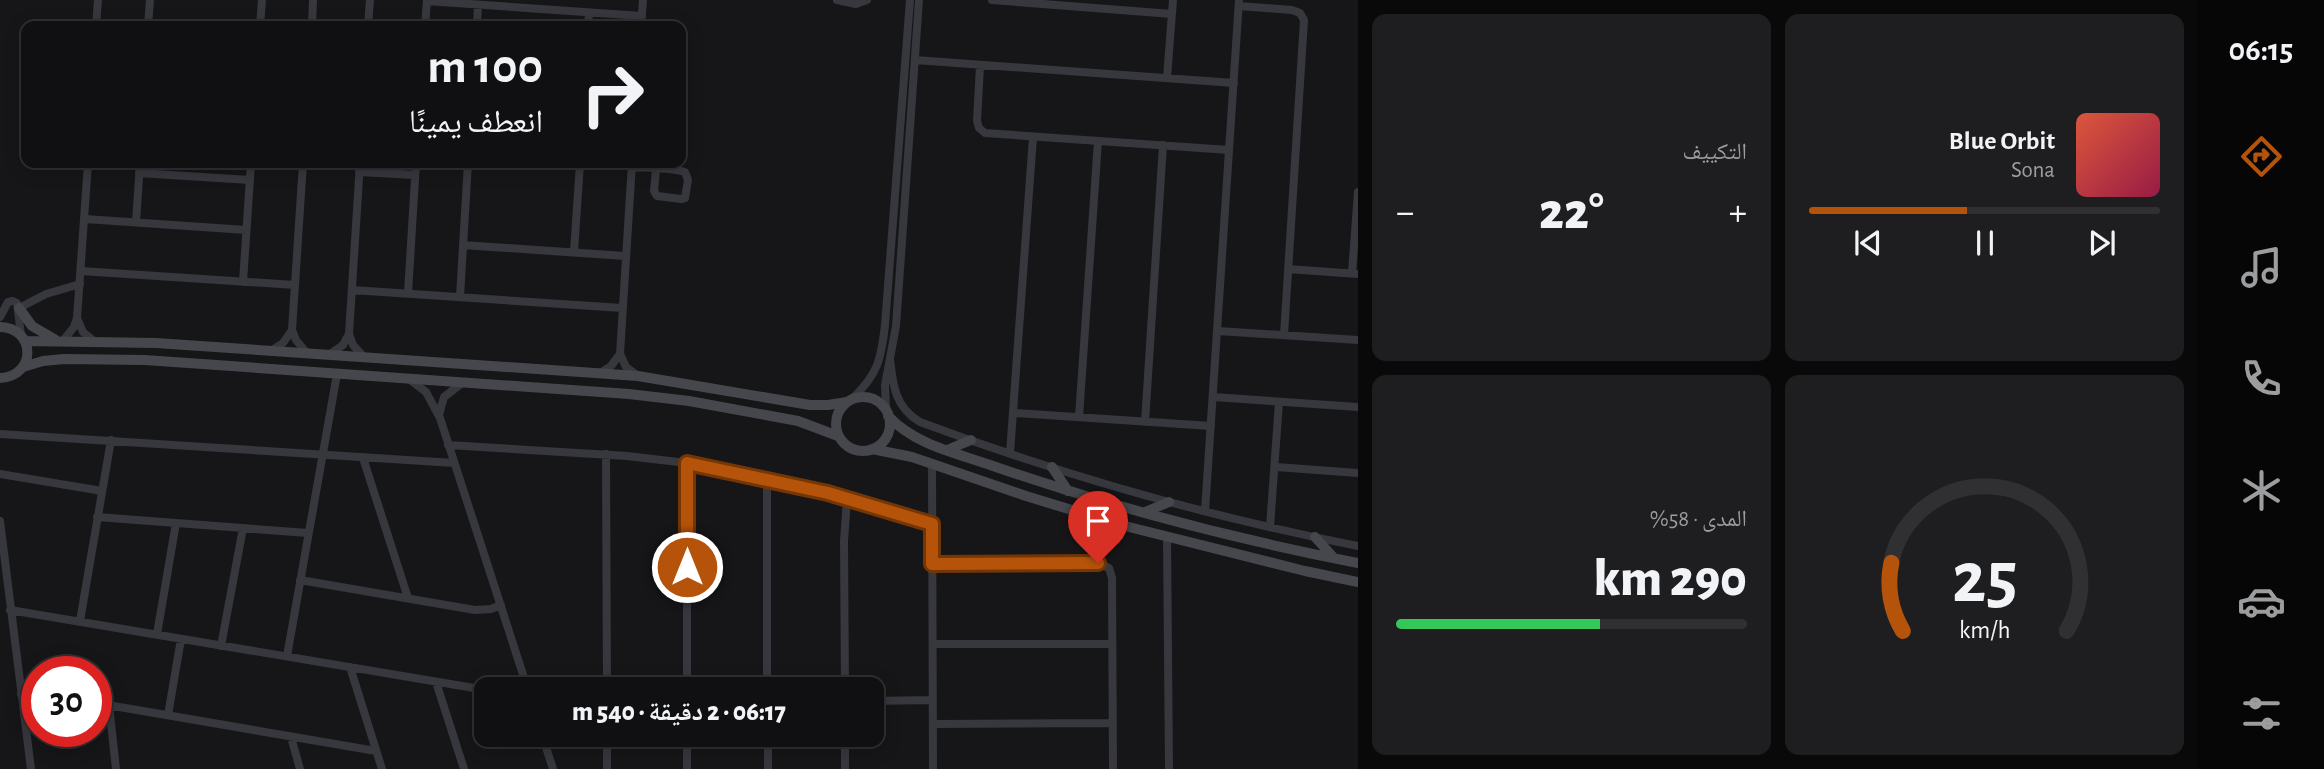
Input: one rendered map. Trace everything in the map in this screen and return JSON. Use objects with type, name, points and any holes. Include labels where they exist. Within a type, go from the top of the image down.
[{"type":"street","points":[[96,21],[98,0]]},
{"type":"street","points":[[148,21],[150,0]]},
{"type":"street","points":[[260,21],[262,0]]},
{"type":"street","points":[[312,21],[313,0]]},
{"type":"street","points":[[368,21],[370,0]]},
{"type":"street","points":[[642,21],[643,0]]},
{"type":"street","points":[[838,0],[852,4],[867,0]]},
{"type":"street","points":[[838,436],[836,417],[840,408],[870,380],[881,355],[910,0]]},
{"type":"street","points":[[872,449],[888,432],[885,385],[895,326],[919,0]]},
{"type":"street","points":[[992,0],[1172,14]]},
{"type":"street","points":[[1167,78],[1172,0]]},
{"type":"street","points":[[425,21],[427,1],[642,16]]},
{"type":"street","points":[[1205,511],[1239,3],[1293,10],[1300,13],[1304,20],[1284,335]]},
{"type":"street","points":[[477,21],[478,5]]},
{"type":"street","points":[[588,21],[589,13]]},
{"type":"street","points":[[915,60],[1234,83]]},
{"type":"street","points":[[980,66],[976,121],[979,128],[988,134],[1229,150]]},
{"type":"street","points":[[1010,453],[1033,137]]},
{"type":"street","points":[[1079,417],[1098,141]]},
{"type":"street","points":[[1145,422],[1164,145]]},
{"type":"street","points":[[62,342],[74,327],[77,318],[88,168]]},
{"type":"street","points":[[136,222],[140,168]]},
{"type":"street","points":[[243,282],[251,168]]},
{"type":"street","points":[[303,168],[292,330],[296,341],[306,352]]},
{"type":"street","points":[[359,168],[349,334],[353,345],[364,357]]},
{"type":"street","points":[[365,168],[415,176]]},
{"type":"street","points":[[408,293],[416,168]]},
{"type":"street","points":[[460,297],[468,168]]},
{"type":"street","points":[[574,252],[578,168]]},
{"type":"street","points":[[632,168],[620,354],[626,367],[638,376]]},
{"type":"street","points":[[650,168],[681,170],[686,173],[688,180],[685,198],[657,196],[654,191],[656,169]]},
{"type":"street","points":[[139,173],[250,180]]},
{"type":"street","points":[[1289,269],[1355,274],[1358,192]]},
{"type":"street","points":[[85,219],[246,230]]},
{"type":"street","points":[[463,245],[625,256]]},
{"type":"street","points":[[81,271],[295,285]]},
{"type":"street","points":[[19,308],[41,296],[80,284]]},
{"type":"street","points":[[352,289],[622,308]]},
{"type":"street","points":[[0,317],[10,301],[17,303],[25,317],[41,333],[62,342]]},
{"type":"street","points":[[19,308],[27,354],[23,367]]},
{"type":"street","points":[[77,318],[83,332],[94,341]]},
{"type":"street","points":[[0,327],[10,328],[23,338],[62,342],[156,343],[638,376],[810,405],[871,398],[901,429],[916,438],[1068,491],[1223,533],[1358,563]]},
{"type":"street","points":[[270,351],[283,343],[292,330]]},
{"type":"street","points":[[1217,331],[1358,340]]},
{"type":"street","points":[[329,354],[343,345],[349,334]]},
{"type":"street","points":[[598,373],[611,366],[620,354]]},
{"type":"street","points":[[0,386],[5,377],[23,367],[53,359],[98,359],[619,393],[679,400],[798,421],[838,436],[856,450],[872,449],[902,454],[1026,496],[1167,537],[1358,582]]},
{"type":"street","points":[[890,359],[895,393],[909,415],[920,422],[1052,467],[1169,502],[1358,546]]},
{"type":"street","points":[[287,656],[337,374]]},
{"type":"street","points":[[407,379],[426,392],[440,418]]},
{"type":"street","points":[[462,383],[444,397],[439,409],[440,418],[523,677]]},
{"type":"street","points":[[1213,397],[1358,407]]},
{"type":"street","points":[[1270,527],[1279,402]]},
{"type":"street","points":[[1015,413],[1211,426]]},
{"type":"street","points":[[0,434],[454,463]]},
{"type":"street","points":[[80,621],[111,440]]},
{"type":"street","points":[[947,450],[971,440]]},
{"type":"street","points":[[448,445],[606,454],[687,463],[869,504],[932,524]]},
{"type":"street","points":[[606,454],[607,677]]},
{"type":"street","points":[[363,458],[408,598]]},
{"type":"street","points":[[687,463],[687,677]]},
{"type":"street","points":[[932,464],[933,769]]},
{"type":"street","points":[[1052,467],[1068,491]]},
{"type":"street","points":[[1276,467],[1358,472]]},
{"type":"street","points":[[0,474],[102,491]]},
{"type":"street","points":[[766,480],[767,677]]},
{"type":"street","points":[[845,677],[844,541],[847,499]]},
{"type":"street","points":[[1145,512],[1169,502]]},
{"type":"street","points":[[97,517],[309,533]]},
{"type":"street","points":[[0,521],[21,694]]},
{"type":"street","points":[[157,634],[176,523]]},
{"type":"street","points":[[221,646],[243,528]]},
{"type":"street","points":[[1167,537],[1169,769]]},
{"type":"street","points":[[1315,537],[1334,558]]},
{"type":"street","points":[[932,564],[1103,564],[1109,568],[1112,574],[1113,769]]},
{"type":"street","points":[[300,580],[475,610],[501,605]]},
{"type":"street","points":[[10,610],[474,688]]},
{"type":"street","points":[[168,716],[181,639]]},
{"type":"street","points":[[933,644],[1112,644]]},
{"type":"street","points":[[350,667],[382,769]]},
{"type":"street","points":[[436,682],[464,769]]},
{"type":"street","points":[[884,701],[933,700]]},
{"type":"street","points":[[112,706],[376,751]]},
{"type":"street","points":[[933,724],[1112,723]]},
{"type":"street","points":[[112,732],[116,769]]},
{"type":"street","points":[[291,737],[300,769]]},
{"type":"street","points":[[28,747],[31,769]]},
{"type":"street","points":[[546,747],[553,769]]},
{"type":"street","points":[[607,747],[607,769]]},
{"type":"street","points":[[687,747],[687,769]]},
{"type":"street","points":[[768,747],[768,769]]},
{"type":"street","points":[[845,747],[845,769]]},
{"type":"route","points":[[687,567],[687,463],[828,493],[932,524],[932,564],[1098,563]]}]
